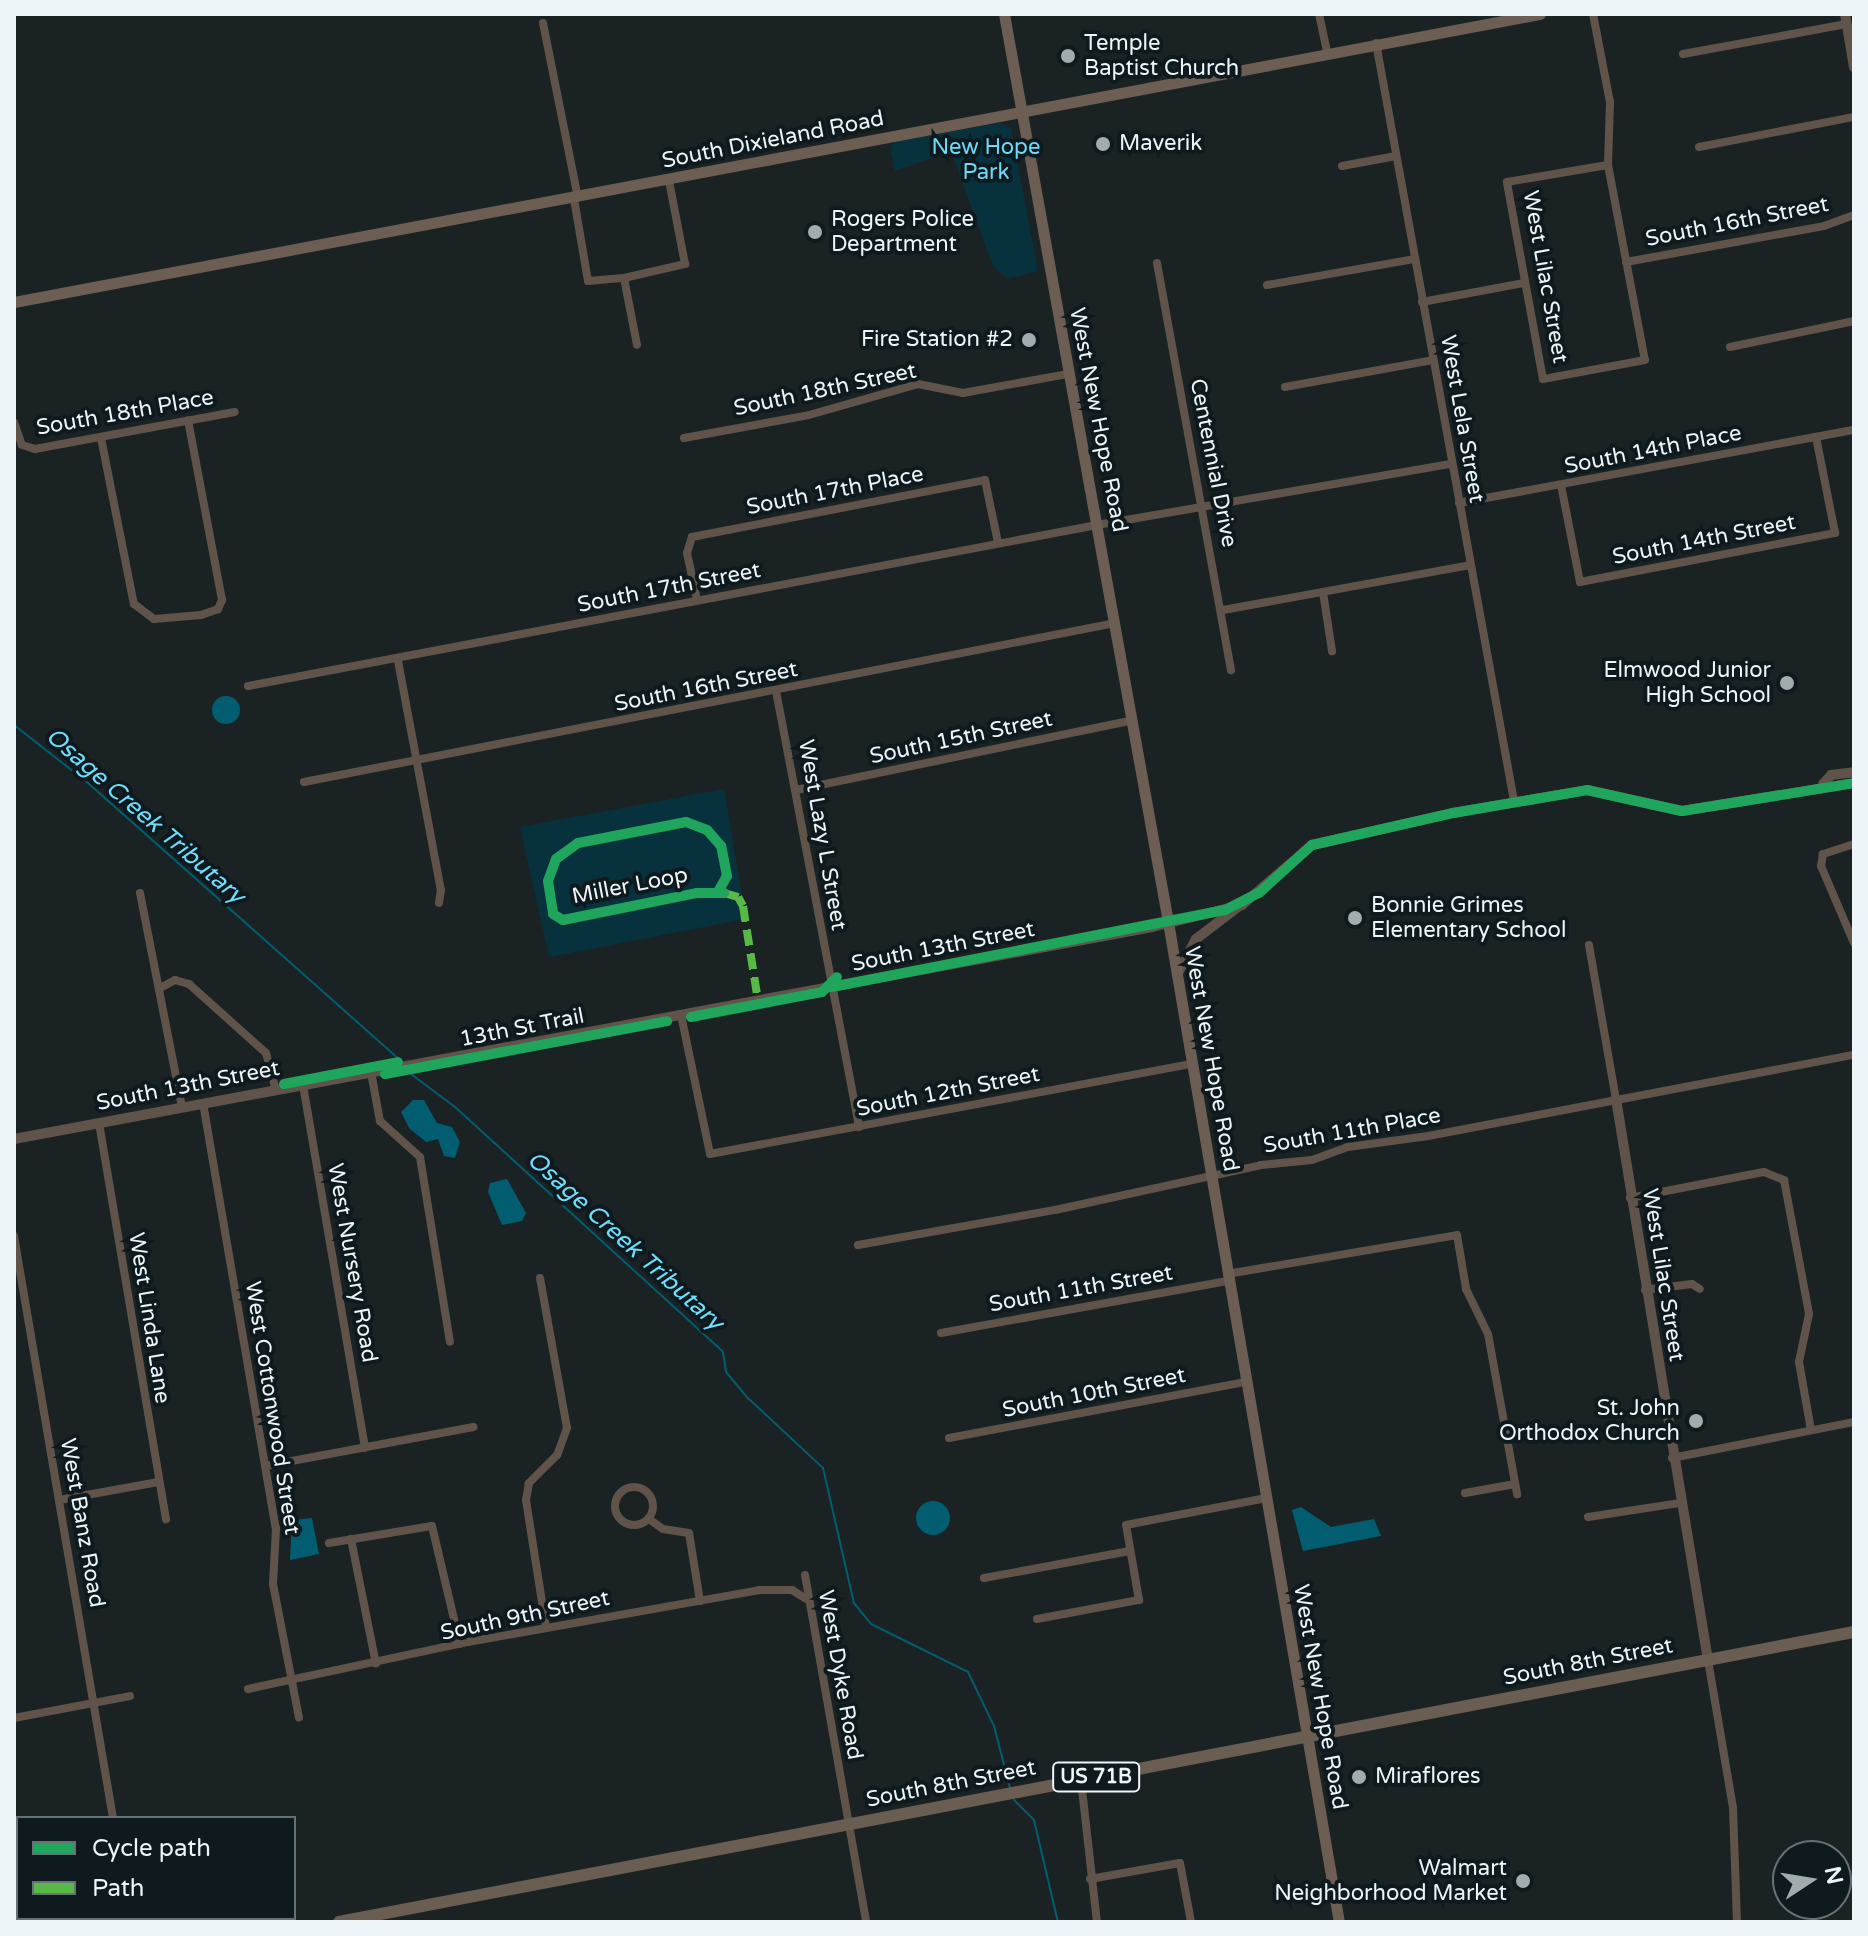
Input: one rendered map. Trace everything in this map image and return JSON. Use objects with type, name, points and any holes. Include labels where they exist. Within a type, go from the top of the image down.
[{"type":"main road","name":"West New Hope Road","points":[[1004,14],[1133,720],[1339,1922]]},
{"type":"main road","name":"South Dixieland Road","points":[[14,302],[669,181],[1019,109],[1540,14]]},
{"type":"main road","name":"South 8th Street","points":[[339,1922],[1854,1632]]},
{"type":"street","points":[[1319,14],[1327,52]]},
{"type":"street","points":[[1593,14],[1610,102],[1608,165],[1626,262]]},
{"type":"street","points":[[1683,54],[1846,19],[1854,67]]},
{"type":"street","points":[[543,23],[576,198],[588,281],[624,278],[685,264],[669,181]]},
{"type":"street","name":"West Lela Street","points":[[1376,43],[1514,801]]},
{"type":"street","points":[[1699,147],[1854,117]]},
{"type":"street","points":[[1342,166],[1396,156]]},
{"type":"street","name":"West Lilac Street","points":[[1608,165],[1507,182],[1543,379],[1645,360],[1626,262]]},
{"type":"street","name":"South 16th Street","points":[[1626,262],[1824,226],[1854,215]]},
{"type":"street","points":[[1267,285],[1414,259]]},
{"type":"street","name":"Centennial Drive","points":[[1157,263],[1223,610],[1231,670]]},
{"type":"street","points":[[624,278],[637,345]]},
{"type":"street","points":[[1422,302],[1524,283]]},
{"type":"street","points":[[1730,347],[1854,321]]},
{"type":"street","points":[[1285,387],[1433,360]]},
{"type":"street","name":"South 18th Street","points":[[684,438],[809,415],[918,384],[963,393],[1068,374]]},
{"type":"street","name":"South 18th Place","points":[[14,422],[22,445],[35,449],[235,412]]},
{"type":"street","points":[[101,438],[131,598],[147,616],[165,621],[218,609],[222,600],[188,420]]},
{"type":"street","name":"South 14th Place","points":[[1459,503],[1854,430]]},
{"type":"street","name":"South 14th Street","points":[[1561,485],[1580,582],[1835,533],[1816,437]]},
{"type":"street","points":[[1097,525],[1451,464]]},
{"type":"street","name":"South 17th Place","points":[[697,600],[687,553],[692,537],[985,480],[998,543]]},
{"type":"street","name":"South 17th Street","points":[[248,686],[398,661],[697,600],[1097,525]]},
{"type":"street","points":[[1223,610],[1470,565]]},
{"type":"street","points":[[1323,592],[1332,651]]},
{"type":"street","name":"South 16th Street","points":[[304,782],[416,763],[1115,623]]},
{"type":"street","points":[[398,661],[441,890],[439,903]]},
{"type":"street","name":"West Lazy L Street","points":[[776,691],[859,1127]]},
{"type":"street","name":"South 15th Street","points":[[796,790],[1133,720]]},
{"type":"street","name":"South 13th Street","points":[[1823,784],[1831,775],[1854,772]]},
{"type":"street","name":"South 13th Street","points":[[14,1139],[1168,922],[1242,905],[1312,845],[1514,801],[1587,790],[1682,811],[1823,784],[1854,783]]},
{"type":"street","points":[[1854,844],[1823,854],[1821,866],[1854,943]]},
{"type":"street","points":[[140,893],[182,1107]]},
{"type":"street","points":[[1177,975],[1196,939],[1242,905]]},
{"type":"street","name":"West Lilac Street","points":[[1589,945],[1679,1503],[1708,1660]]},
{"type":"street","points":[[160,988],[175,980],[189,984],[266,1053],[276,1090]]},
{"type":"street","name":"South 12th Street","points":[[681,1015],[710,1154],[1193,1064]]},
{"type":"street","name":"South 11th Place","points":[[858,1245],[1854,1055]]},
{"type":"street","points":[[371,1072],[380,1121],[420,1157],[450,1342]]},
{"type":"street","name":"West Nursery Road","points":[[303,1085],[365,1448]]},
{"type":"street","name":"West Cottonwood Street","points":[[203,1103],[277,1541],[273,1584],[299,1718]]},
{"type":"street","name":"West Linda Lane","points":[[99,1123],[166,1519]]},
{"type":"street","points":[[1630,1198],[1764,1172],[1784,1180],[1809,1314],[1799,1362],[1811,1430]]},
{"type":"street","name":"South 11th Street","points":[[941,1333],[1457,1235],[1466,1289],[1488,1334],[1516,1489],[1465,1493]]},
{"type":"street","name":"West Banz Road","points":[[14,1236],[113,1816]]},
{"type":"street","points":[[540,1278],[567,1428],[557,1455],[529,1483],[526,1500],[546,1627]]},
{"type":"street","points":[[1644,1290],[1692,1284],[1700,1289]]},
{"type":"street","name":"South 10th Street","points":[[949,1438],[1246,1382]]},
{"type":"street","points":[[1672,1458],[1854,1422]]},
{"type":"street","points":[[265,1466],[473,1427]]},
{"type":"street","points":[[59,1500],[158,1482]]},
{"type":"street","points":[[635,1487],[648,1493],[653,1502],[649,1519],[634,1525],[623,1521],[615,1507],[619,1495],[635,1487]]},
{"type":"street","points":[[1037,1619],[1139,1600],[1126,1525],[1266,1498]]},
{"type":"street","points":[[1588,1517],[1679,1503]]},
{"type":"street","points":[[649,1519],[663,1529],[689,1533],[700,1601]]},
{"type":"street","points":[[329,1543],[432,1526],[460,1644]]},
{"type":"street","points":[[351,1539],[376,1664]]},
{"type":"street","points":[[984,1578],[1130,1551]]},
{"type":"street","name":"West Dyke Road","points":[[805,1575],[866,1922]]},
{"type":"street","name":"South 9th Street","points":[[248,1689],[546,1627],[700,1601],[770,1590],[792,1590],[808,1600]]},
{"type":"street","points":[[1708,1660],[1733,1808],[1737,1922]]},
{"type":"street","points":[[14,1718],[130,1696]]},
{"type":"street","points":[[1081,1780],[1097,1922]]},
{"type":"street","points":[[1090,1879],[1180,1863],[1191,1922]]},
{"type":"green space","name":"New Hope Park","points":[[1001,123],[1011,128],[1038,271],[1008,279],[993,266],[951,151],[895,171],[890,147],[895,141]]},
{"type":"green space","points":[[724,789],[746,919],[549,957],[520,827]]},
{"type":"shaded area","points":[[226,696],[236,700],[240,710],[236,720],[226,724],[216,720],[212,710],[216,700]]},
{"type":"shaded area","points":[[413,1100],[424,1100],[437,1123],[452,1127],[460,1142],[455,1158],[444,1156],[438,1139],[426,1142],[409,1128],[401,1112]]},
{"type":"shaded area","points":[[507,1179],[526,1213],[522,1221],[502,1225],[488,1192],[490,1183]]},
{"type":"shaded area","points":[[933,1501],[945,1506],[950,1518],[945,1530],[933,1535],[921,1530],[916,1518],[921,1506]]},
{"type":"shaded area","points":[[1301,1507],[1331,1527],[1374,1519],[1381,1536],[1303,1551],[1292,1510]]},
{"type":"shaded area","points":[[312,1518],[319,1554],[290,1560],[292,1520]]},
{"type":"waterway","name":"Osage Creek Tributary","points":[[14,725],[88,783],[399,1059]]},
{"type":"waterway","name":"Osage Creek Tributary","points":[[411,1074],[455,1107],[723,1352],[726,1372],[749,1399],[823,1468],[854,1603],[871,1624],[968,1672],[994,1726],[1010,1788]]},
{"type":"waterway","name":"Osage Creek Tributary","points":[[1014,1800],[1034,1820],[1058,1922]]},
{"type":"marked path","points":[[724,893],[738,897],[743,906],[758,1001]]},
{"type":"cycle path","points":[[832,987],[1225,910],[1259,893],[1312,845],[1453,813],[1587,790],[1682,811],[1854,783]]},
{"type":"cycle path","name":"Miller Loop","points":[[718,892],[727,876],[721,846],[707,830],[686,822],[578,843],[556,859],[548,881],[553,914],[563,920],[697,893],[724,893]]},
{"type":"cycle path","points":[[691,1017],[822,992],[837,977]]},
{"type":"cycle path","name":"13th St Trail","points":[[385,1074],[667,1021]]},
{"type":"cycle path","points":[[284,1084],[398,1062]]},
{"type":"place","name":"Temple Baptist Church","points":[[1068,56]]},
{"type":"place","name":"Maverik","points":[[1103,144]]},
{"type":"place","name":"Rogers Police Department","points":[[815,232]]},
{"type":"place","name":"Fire Station #2","points":[[1029,340]]},
{"type":"place","name":"Elmwood Junior High School","points":[[1787,683]]},
{"type":"place","name":"Bonnie Grimes Elementary School","points":[[1355,918]]},
{"type":"place","name":"St. John Orthodox Church","points":[[1696,1421]]},
{"type":"place","name":"Miraflores","points":[[1359,1777]]},
{"type":"place","name":"Walmart Neighborhood Market","points":[[1523,1881]]}]
